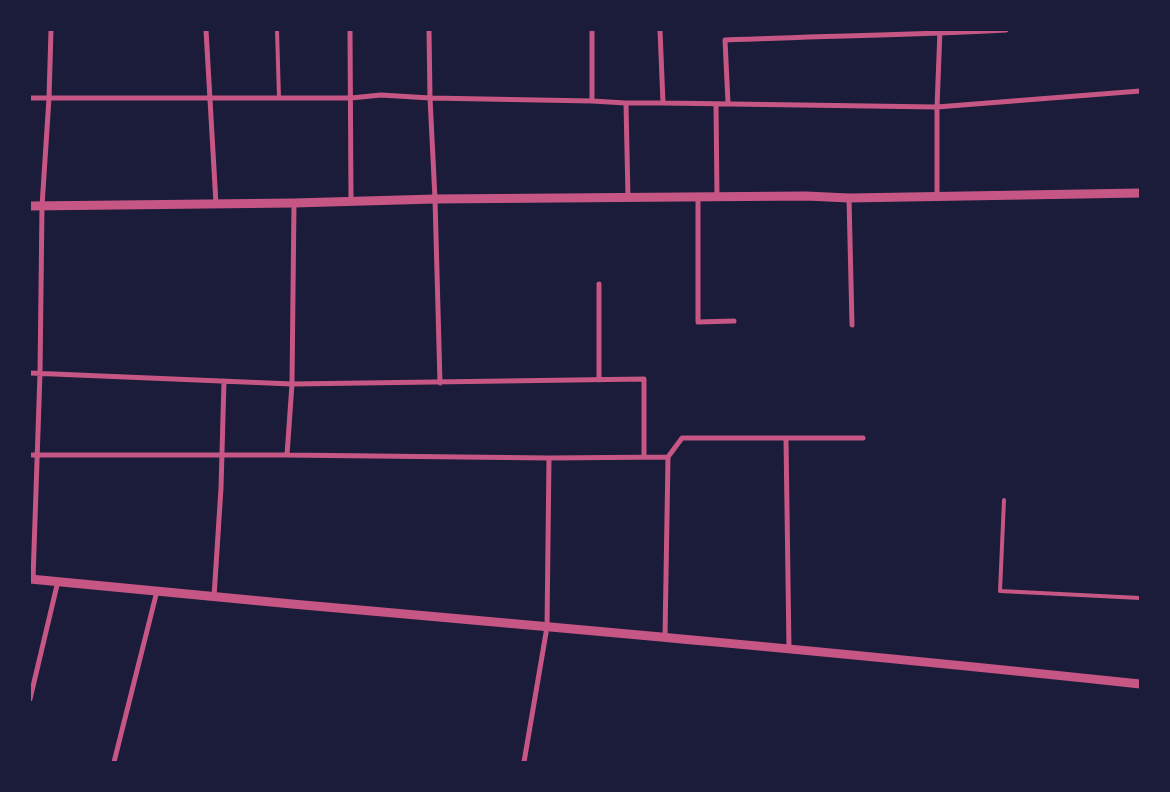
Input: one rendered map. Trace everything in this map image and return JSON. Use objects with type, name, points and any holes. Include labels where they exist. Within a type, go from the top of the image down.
[{"type":"street","points":[[51,30],[42,206],[40,373],[32,579],[976,666],[1140,684]]},
{"type":"street","points":[[206,30],[216,204]]},
{"type":"street","points":[[350,30],[351,202]]},
{"type":"street","points":[[429,30],[430,98],[436,199],[440,383]]},
{"type":"street","points":[[592,30],[592,101]]},
{"type":"street","points":[[660,30],[663,102]]},
{"type":"street","points":[[808,30],[808,36]]},
{"type":"street","points":[[728,103],[725,40],[1006,30]]},
{"type":"street","points":[[937,197],[937,107],[940,32]]},
{"type":"street","points":[[30,98],[351,98],[381,95],[626,103],[937,107],[1140,91]]},
{"type":"street","points":[[626,103],[628,198]]},
{"type":"street","points":[[716,104],[717,197]]},
{"type":"street","points":[[30,206],[351,202],[436,199],[806,196],[849,198],[1140,193]]},
{"type":"street","points":[[698,197],[698,322],[734,321]]},
{"type":"street","points":[[849,198],[852,325]]},
{"type":"street","points":[[287,455],[292,384],[294,202]]},
{"type":"street","points":[[599,284],[599,380]]},
{"type":"street","points":[[30,372],[292,384],[644,379],[644,457]]},
{"type":"street","points":[[214,597],[221,488],[224,381]]},
{"type":"street","points":[[665,637],[668,457],[682,438],[863,438]]},
{"type":"street","points":[[786,439],[789,649]]},
{"type":"street","points":[[30,455],[668,457]]},
{"type":"street","points":[[524,762],[547,627],[549,458]]},
{"type":"street","points":[[30,699],[58,581]]},
{"type":"street","points":[[114,762],[157,591]]},
{"type":"lane","points":[[276,30],[279,98]]},
{"type":"lane","points":[[1004,500],[1000,590],[1140,598]]}]
